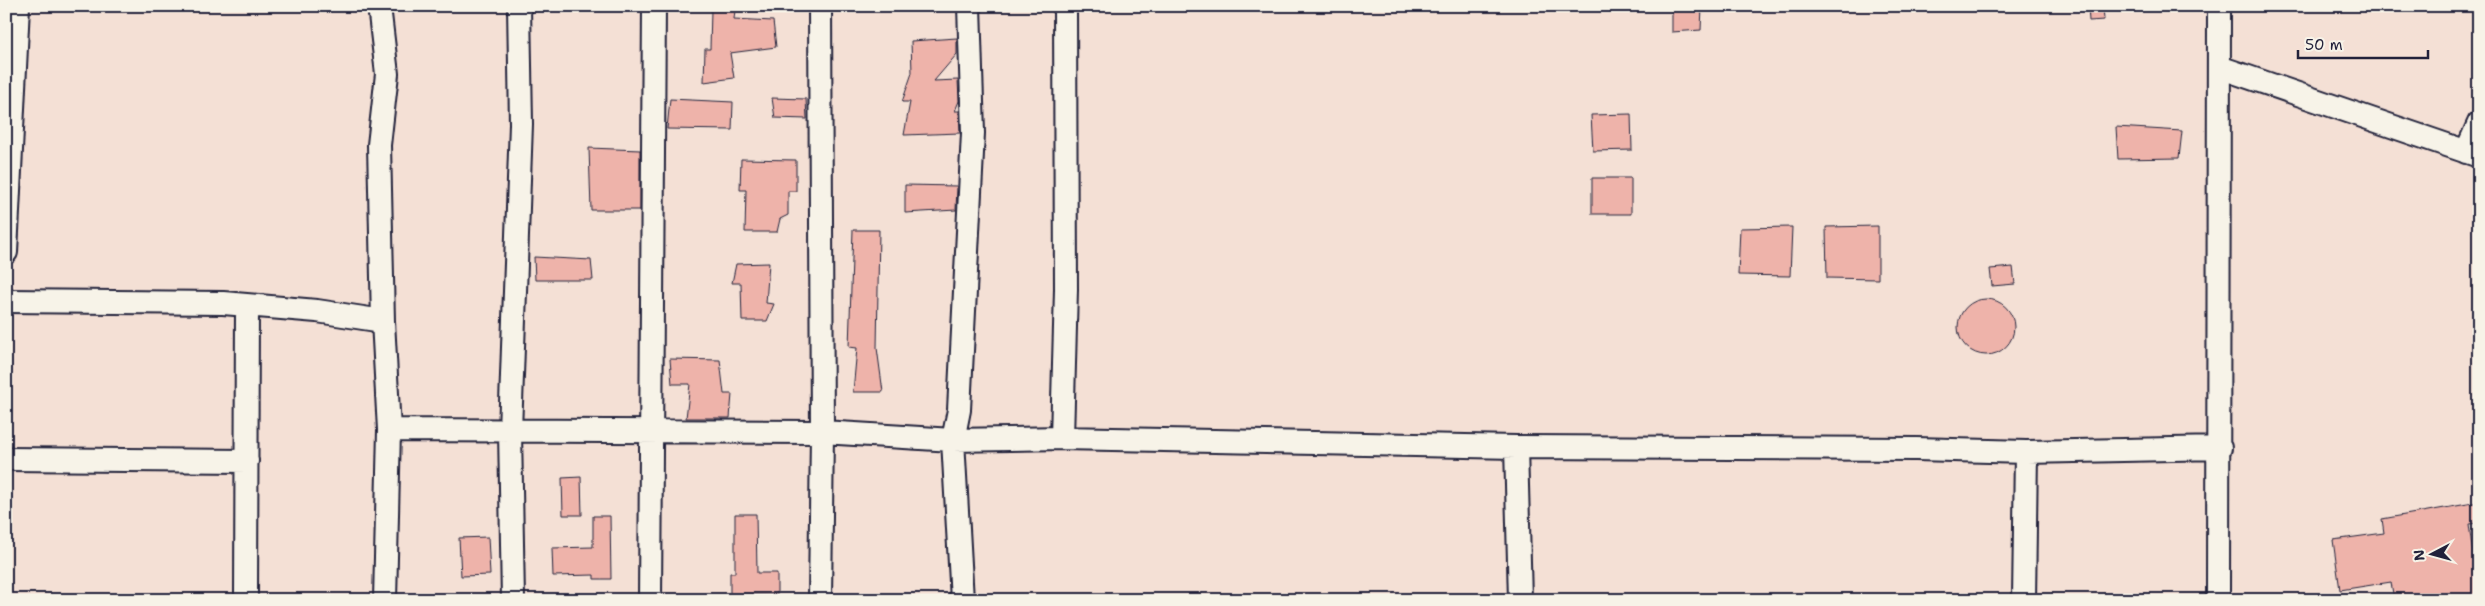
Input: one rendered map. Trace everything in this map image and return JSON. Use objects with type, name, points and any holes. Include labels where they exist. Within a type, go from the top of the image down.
[{"type":"street","points":[[379,6],[387,74],[379,145],[383,321],[389,430],[385,600]]},
{"type":"street","points":[[513,600],[510,431],[521,124],[519,6]]},
{"type":"street","points":[[650,600],[654,6]]},
{"type":"street","points":[[820,6],[822,432],[820,600]]},
{"type":"street","points":[[962,600],[953,440],[959,410],[973,133],[969,6]]},
{"type":"street","points":[[1062,438],[1066,289],[1065,6]]},
{"type":"street","points":[[2218,600],[2220,6]]},
{"type":"street","points":[[6,252],[16,77],[14,21]]},
{"type":"street","points":[[2219,67],[2473,154],[2479,123]]},
{"type":"street","points":[[6,301],[137,301],[247,306],[317,311],[383,321]]},
{"type":"street","points":[[246,600],[247,306]]},
{"type":"street","points":[[389,430],[822,432],[953,440],[1062,438],[1516,447],[1916,449],[2026,452],[2220,448]]},
{"type":"street","points":[[1516,447],[1520,600]]},
{"type":"street","points":[[2024,600],[2026,452]]},
{"type":"street","points":[[6,459],[247,461]]},
{"type":"building","points":[[1672,6],[1702,6],[1701,30],[1672,32]]},
{"type":"building","points":[[2088,6],[2103,6],[2104,20],[2089,21]]},
{"type":"building","points":[[711,10],[735,10],[734,19],[773,21],[776,47],[730,53],[734,78],[704,82],[705,49],[710,49]]},
{"type":"building","points":[[957,38],[957,54],[934,81],[958,80],[959,101],[955,111],[959,111],[960,133],[904,135],[910,102],[902,102],[912,73],[911,41]]},
{"type":"building","points":[[772,98],[806,99],[807,119],[775,118]]},
{"type":"building","points":[[670,99],[733,102],[732,130],[667,129]]},
{"type":"building","points":[[1631,114],[1632,150],[1593,151],[1591,115]]},
{"type":"building","points":[[2116,127],[2182,131],[2179,158],[2118,159]]},
{"type":"building","points":[[589,148],[640,150],[640,210],[591,210]]},
{"type":"building","points":[[741,159],[796,160],[796,191],[788,191],[788,215],[780,219],[777,232],[745,232],[746,190],[740,190]]},
{"type":"building","points":[[1592,178],[1631,178],[1631,214],[1592,214]]},
{"type":"building","points":[[905,185],[957,186],[956,210],[905,213]]},
{"type":"building","points":[[1878,226],[1878,279],[1827,278],[1826,227]]},
{"type":"building","points":[[1792,227],[1790,276],[1738,275],[1740,228]]},
{"type":"building","points":[[853,230],[879,230],[877,348],[883,392],[853,392],[857,348],[849,347]]},
{"type":"building","points":[[534,257],[591,260],[593,280],[535,280]]},
{"type":"building","points":[[769,263],[766,303],[774,304],[767,321],[742,321],[741,283],[732,283],[736,264]]},
{"type":"building","points":[[2013,267],[2015,284],[1992,286],[1990,269]]},
{"type":"building","points":[[1986,299],[1997,301],[2006,307],[2012,316],[2014,327],[2012,338],[2006,347],[1997,353],[1986,355],[1975,353],[1966,347],[1960,338],[1958,327],[1960,316],[1966,307],[1975,301]]},
{"type":"building","points":[[670,359],[720,360],[724,394],[732,394],[730,418],[686,418],[690,384],[672,384]]},
{"type":"building","points":[[581,477],[582,515],[563,515],[562,478]]},
{"type":"building","points":[[2479,502],[2479,523],[2469,524],[2479,600],[2394,600],[2391,582],[2340,590],[2333,540],[2384,533],[2382,519]]},
{"type":"building","points":[[735,514],[756,514],[757,573],[777,573],[777,595],[730,594],[730,573],[735,573]]},
{"type":"building","points":[[593,516],[610,516],[611,579],[594,579],[594,575],[553,576],[552,548],[593,547]]},
{"type":"building","points":[[488,537],[490,575],[461,576],[459,538]]}]
